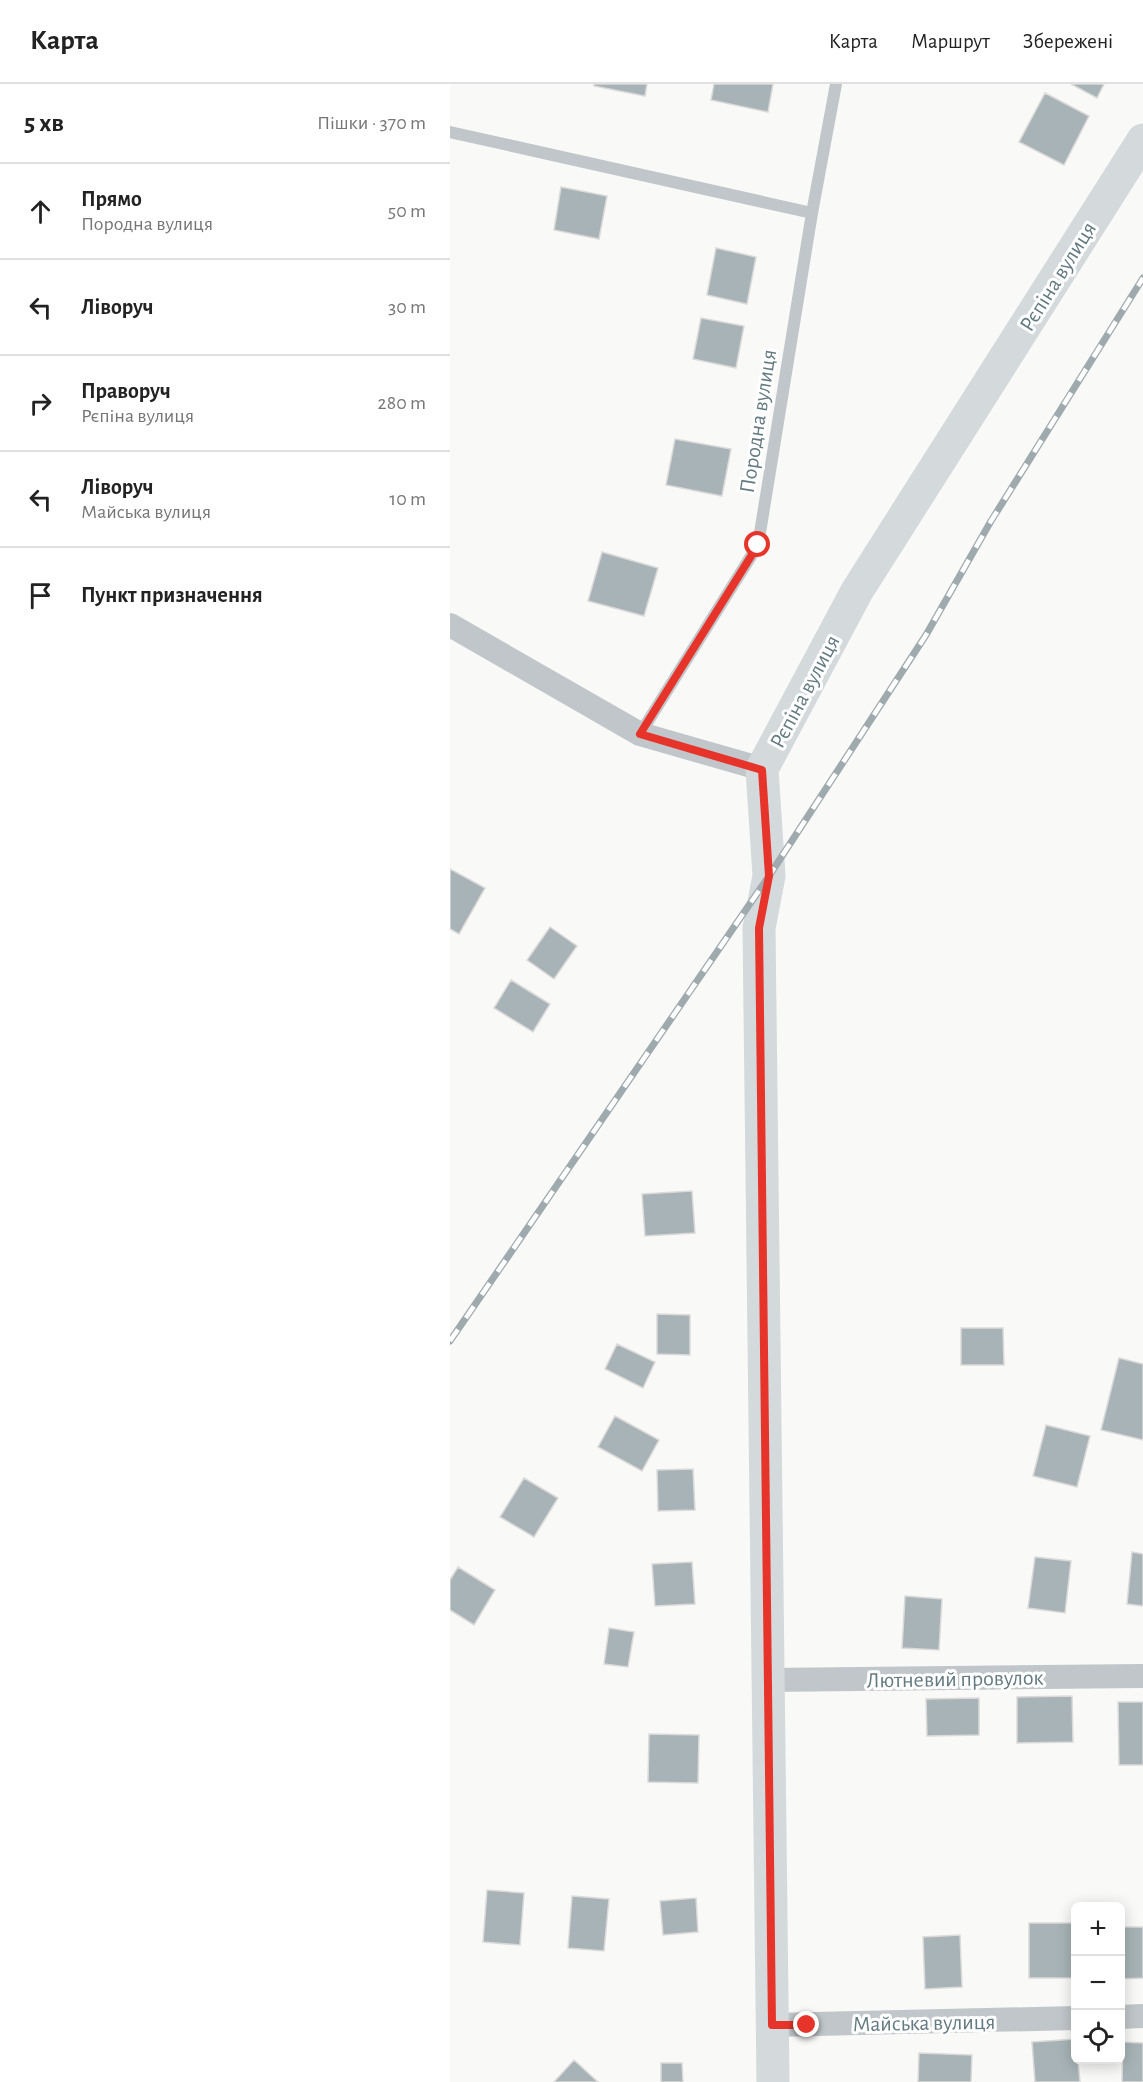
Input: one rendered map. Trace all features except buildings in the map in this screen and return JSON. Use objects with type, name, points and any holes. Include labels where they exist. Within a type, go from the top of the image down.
[{"type":"street","name":"Рєпіна вулиця","points":[[773,2082],[759,928],[769,876],[762,770],[857,591],[1143,140]]},
{"type":"street","points":[[450,626],[640,734],[762,770]]},
{"type":"street","name":"Лютневий провулок","points":[[768,1680],[1143,1676]]},
{"type":"street","points":[[1125,2017],[1143,2016]]},
{"type":"street","name":"Майська вулиця","points":[[772,2025],[1071,2018]]},
{"type":"lane","name":"Породна вулиця","points":[[640,734],[758,545],[812,213],[836,84]]},
{"type":"lane","points":[[450,132],[812,213]]},
{"type":"railway","points":[[450,1341],[769,876],[926,635],[991,521],[1143,278]]},
{"type":"route","points":[[758,545],[640,734],[762,770],[769,876],[759,928],[772,2025],[807,2025]]}]
